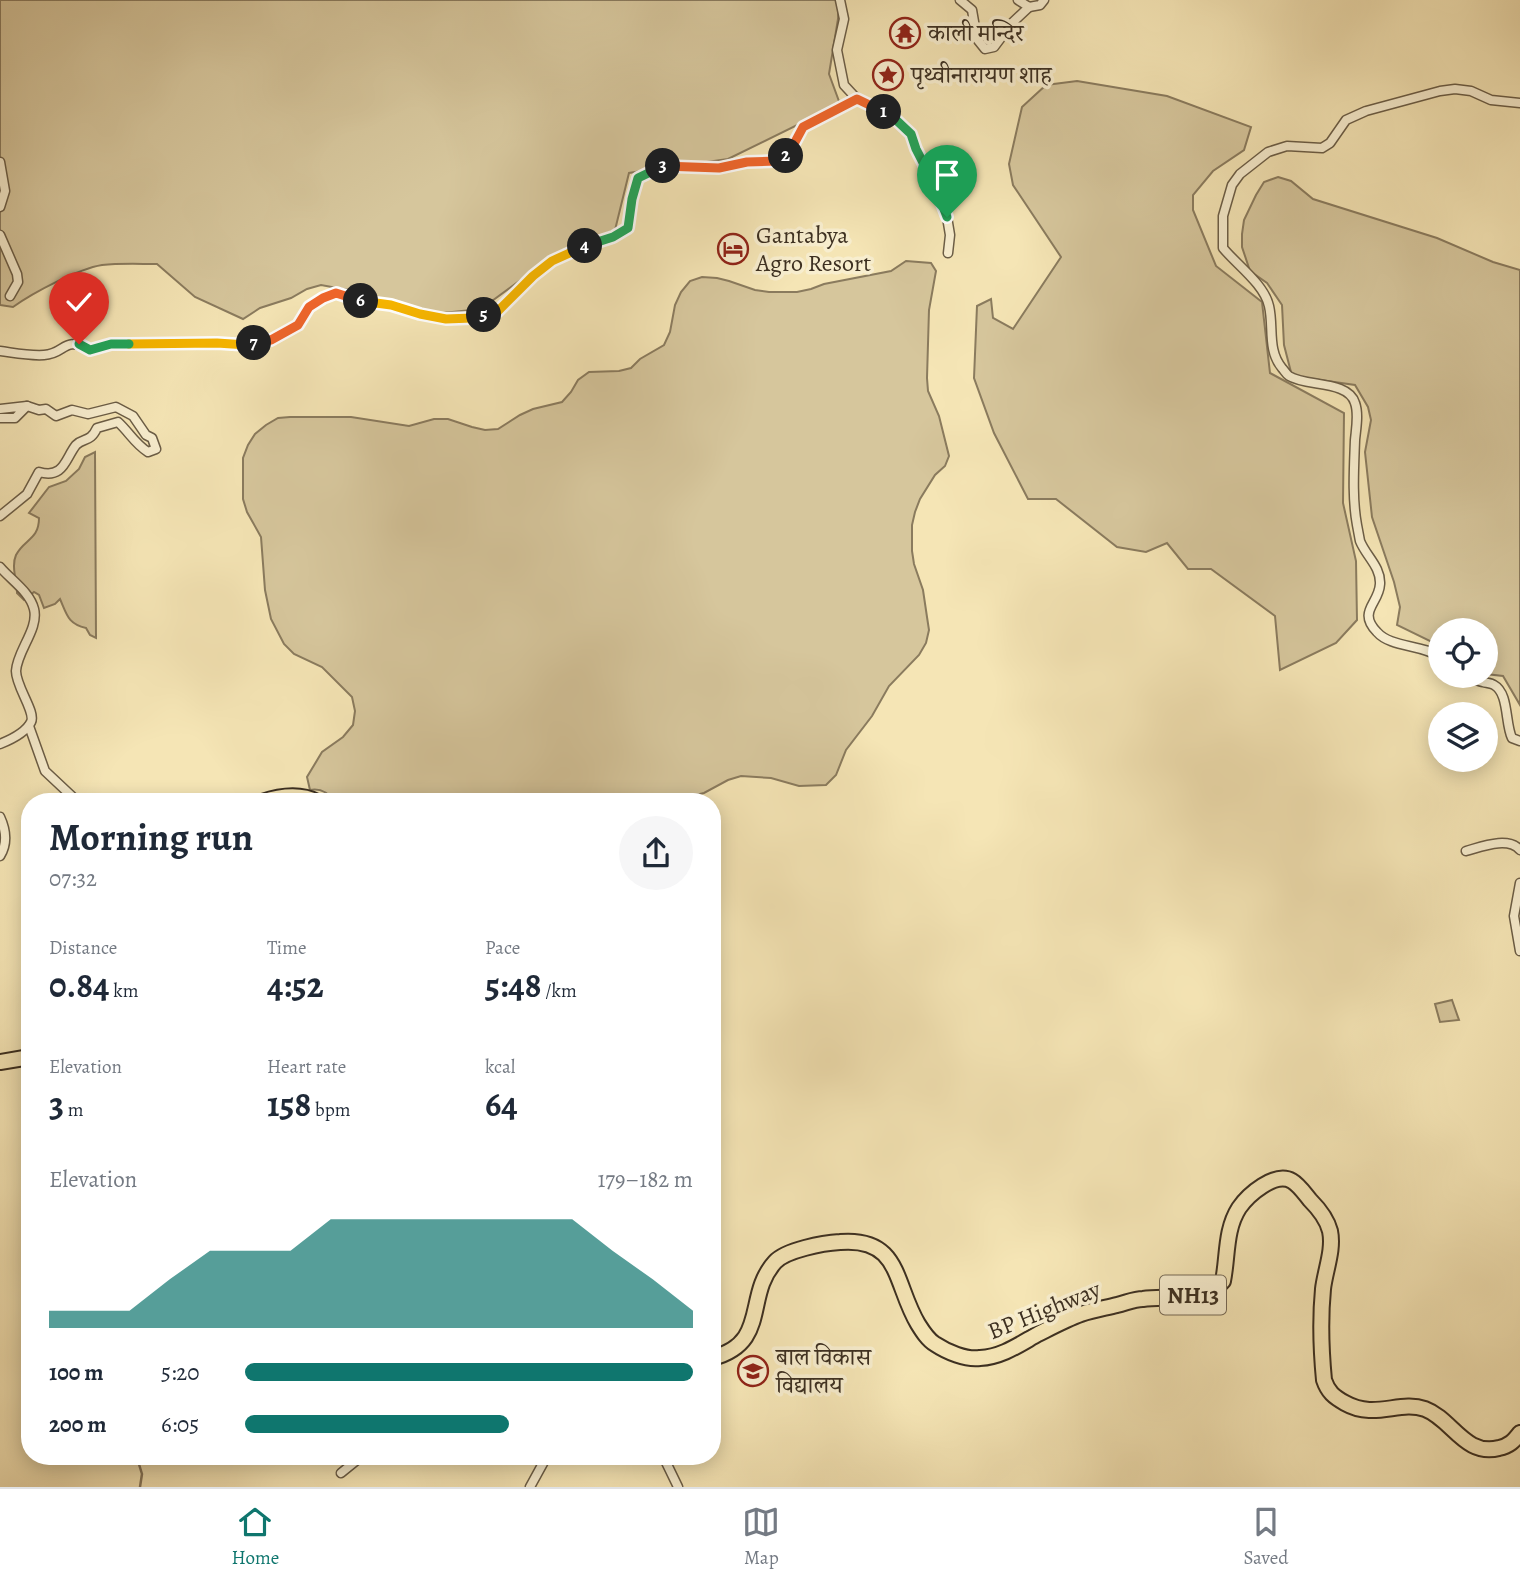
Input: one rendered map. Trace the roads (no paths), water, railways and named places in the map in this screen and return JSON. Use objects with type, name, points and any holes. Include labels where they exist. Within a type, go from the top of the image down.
[{"type":"highway","points":[[0,1062],[21,1058]]},
{"type":"highway","name":"BP Highway","points":[[721,1355],[736,1348],[751,1329],[762,1284],[775,1262],[809,1247],[840,1241],[868,1243],[883,1252],[898,1276],[908,1306],[932,1343],[977,1359],[1010,1350],[1079,1315],[1140,1299],[1204,1294],[1223,1281],[1229,1232],[1240,1207],[1272,1180],[1282,1178],[1295,1184],[1317,1207],[1330,1229],[1331,1246],[1320,1318],[1324,1380],[1333,1396],[1351,1407],[1365,1411],[1412,1406],[1422,1408],[1432,1412],[1470,1445],[1479,1449],[1491,1450],[1505,1446],[1520,1433]]},
{"type":"street","points":[[840,0],[844,19],[837,50],[844,85],[857,99],[894,118],[911,134],[947,217],[950,234],[948,253]]},
{"type":"street","points":[[960,0],[972,10],[977,39],[985,49],[994,47],[1012,23],[1029,7],[1040,5],[1044,0]]},
{"type":"street","points":[[1018,0],[1029,7]]},
{"type":"street","points":[[1428,651],[1390,640],[1379,634],[1369,622],[1369,610],[1381,586],[1380,574],[1361,542],[1356,522],[1355,401],[1345,391],[1288,376],[1278,363],[1270,332],[1269,306],[1258,286],[1223,248],[1223,216],[1232,185],[1240,174],[1268,152],[1287,146],[1322,148],[1330,143],[1346,120],[1366,111],[1455,89],[1471,91],[1491,100],[1520,103]]},
{"type":"street","points":[[0,350],[29,356],[51,355],[71,343],[90,350],[111,344],[247,345],[271,340],[298,325],[309,307],[336,293],[364,302],[391,305],[446,319],[472,318],[497,312],[552,261],[592,243],[613,237],[628,228],[638,178],[665,165],[719,168],[747,162],[776,161],[788,155],[803,127],[857,99]]},
{"type":"street","points":[[0,162],[5,191],[0,207]]},
{"type":"street","points":[[0,235],[17,274],[18,282],[10,296]]},
{"type":"street","points":[[0,350],[12,349]]},
{"type":"street","points":[[0,418],[15,418],[27,406]]},
{"type":"street","points":[[0,409],[27,406],[46,409],[56,416],[72,410],[88,414],[116,407],[133,416],[152,439],[156,449],[148,452],[138,445],[118,422],[97,428],[93,435],[76,446],[62,468],[54,473],[39,472],[27,494],[0,516]]},
{"type":"street","points":[[0,567],[30,599],[34,609],[34,623],[16,670],[33,720],[29,726],[0,744]]},
{"type":"street","points":[[1497,688],[1504,698],[1509,732],[1512,738],[1520,741]]},
{"type":"street","points":[[29,726],[45,771],[68,793]]},
{"type":"street","points":[[0,817],[5,827],[4,849],[0,856]]},
{"type":"street","points":[[1466,851],[1487,845],[1507,844],[1514,844],[1520,850]]},
{"type":"street","points":[[1520,883],[1514,916],[1520,951]]},
{"type":"street","points":[[341,1473],[351,1465]]},
{"type":"street","points":[[530,1487],[542,1465]]},
{"type":"street","points":[[667,1465],[678,1487]]},
{"type":"waterway","points":[[139,1465],[142,1474],[140,1487]]},
{"type":"place","name":"काली मन्दिर","points":[[905,33]]},
{"type":"place","name":"पृथ्वीनारायण शाह","points":[[888,75]]},
{"type":"place","name":"Gantabya Agro Resort","points":[[733,249]]},
{"type":"place","name":"बाल विकास विद्यालय","points":[[753,1371]]}]
